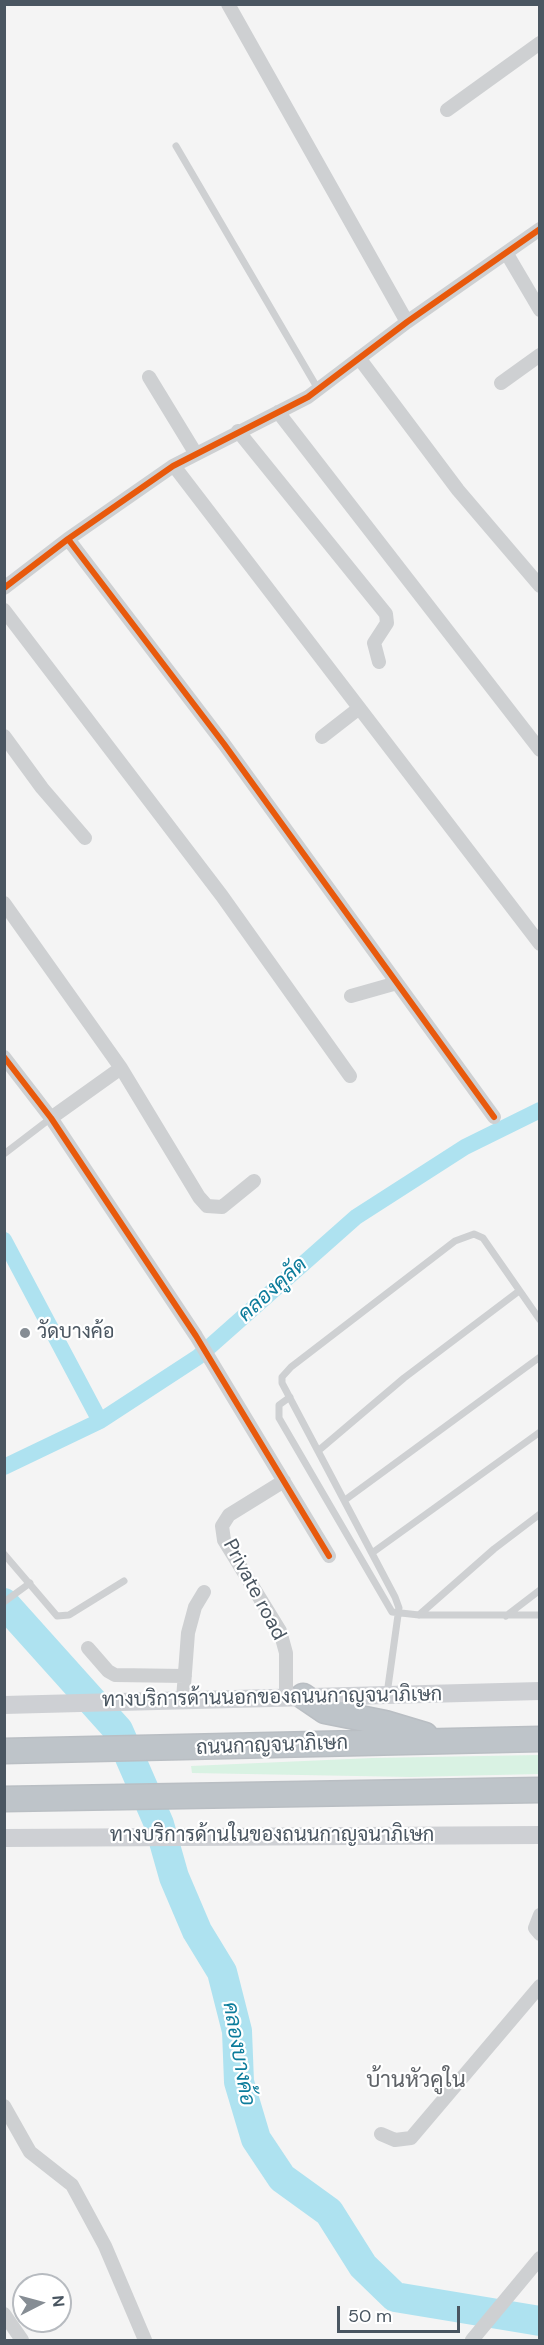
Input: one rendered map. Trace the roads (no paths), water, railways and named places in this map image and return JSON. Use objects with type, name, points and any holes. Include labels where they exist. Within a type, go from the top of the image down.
[{"type":"highway","points":[[294,1696],[326,1711],[385,1723],[414,1731],[437,1741]]},
{"type":"highway","name":"ถนนกาญจนาภิเษก","points":[[4,1751],[159,1750],[540,1739]]},
{"type":"highway","points":[[4,1799],[540,1790]]},
{"type":"main road","name":"ทางบริการด้านนอกของถนนกาญจนาภิเษก","points":[[4,1705],[540,1691]]},
{"type":"main road","name":"ทางบริการด้านในของถนนกาญจนาภิเษก","points":[[4,1838],[200,1835],[540,1835]]},
{"type":"street","points":[[228,4],[407,322]]},
{"type":"street","points":[[447,110],[540,43]]},
{"type":"street","points":[[4,588],[68,539],[174,465],[279,412],[318,389],[407,322],[540,229]]},
{"type":"street","points":[[507,254],[540,310]]},
{"type":"street","points":[[501,383],[540,355]]},
{"type":"street","points":[[359,358],[458,490],[540,586]]},
{"type":"street","points":[[149,376],[196,454]]},
{"type":"street","points":[[279,412],[540,750]]},
{"type":"street","points":[[238,431],[386,614],[387,623],[374,643],[379,662]]},
{"type":"street","points":[[174,465],[358,710],[540,944]]},
{"type":"street","points":[[68,539],[231,754],[494,1116]]},
{"type":"street","points":[[4,610],[222,896],[350,1076]]},
{"type":"street","points":[[322,737],[358,710]]},
{"type":"street","points":[[4,736],[47,795],[85,838]]},
{"type":"street","points":[[4,903],[121,1068],[199,1197],[207,1206],[222,1207],[254,1181]]},
{"type":"street","points":[[351,996],[397,983]]},
{"type":"street","points":[[4,1058],[51,1118],[196,1336],[329,1556]]},
{"type":"street","points":[[51,1118],[121,1068]]},
{"type":"street","name":"Private road","points":[[284,1481],[229,1515],[222,1526],[224,1540],[280,1631],[294,1696]]},
{"type":"street","points":[[183,1699],[188,1633],[195,1607],[204,1592]]},
{"type":"street","points":[[88,1648],[115,1676],[185,1676]]},
{"type":"street","points":[[540,1915],[535,1928],[540,1934]]},
{"type":"street","points":[[381,2134],[395,2140],[411,2138],[540,1986]]},
{"type":"street","points":[[4,2106],[23,2144],[72,2185],[105,2246],[145,2340]]},
{"type":"street","points":[[472,2340],[540,2258]]},
{"type":"street","points":[[4,2314],[22,2340]]},
{"type":"lane","points":[[176,146],[318,389]]},
{"type":"lane","points":[[4,1154],[51,1118]]},
{"type":"lane","points":[[387,1695],[398,1614],[395,1597],[282,1380],[291,1366],[454,1241],[474,1234],[483,1238],[540,1320]]},
{"type":"lane","points":[[318,1451],[404,1378],[519,1291]]},
{"type":"lane","points":[[345,1500],[540,1357]]},
{"type":"lane","points":[[290,1397],[279,1405],[279,1418],[377,1590],[392,1612],[419,1615],[540,1615]]},
{"type":"lane","points":[[372,1553],[540,1432]]},
{"type":"lane","points":[[419,1615],[494,1549],[540,1514]]},
{"type":"lane","points":[[4,1554],[28,1585],[57,1616],[63,1616],[124,1581]]},
{"type":"lane","points":[[7,1600],[28,1585]]},
{"type":"lane","points":[[506,1616],[540,1590]]},
{"type":"waterway","name":"คลองคูลัด","points":[[4,1467],[100,1421],[198,1357],[356,1217],[465,1147],[540,1110]]},
{"type":"waterway","name":"คลองบางค้อ","points":[[4,1240],[100,1421]]},
{"type":"waterway","name":"คลองบางค้อ","points":[[4,1603],[118,1730],[159,1824],[174,1877],[197,1931],[222,1972],[237,2031],[239,2082],[256,2139],[282,2178],[329,2212],[363,2266],[395,2297],[540,2321]]},
{"type":"place","name":"วัดบางค้อ","points":[[25,1333]]},
{"type":"district","name":"บ้านหัวคูใน","points":[[416,2081]]}]
